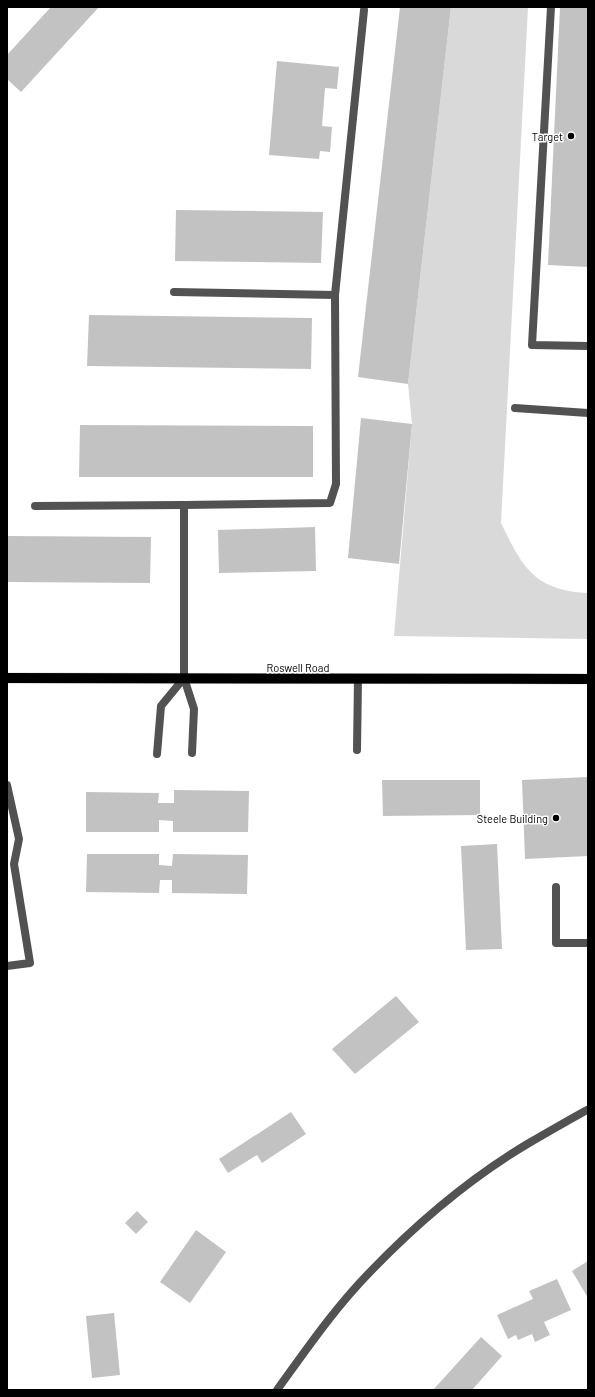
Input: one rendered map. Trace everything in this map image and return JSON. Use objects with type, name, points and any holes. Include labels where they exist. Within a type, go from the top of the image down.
[{"type":"main road","name":"Roswell Road","points":[[7,678],[588,679]]},
{"type":"street","points":[[551,7],[532,345],[588,346]]},
{"type":"street","points":[[35,506],[330,504],[336,484],[335,295],[364,10]]},
{"type":"street","points":[[174,292],[335,295]]},
{"type":"street","points":[[515,408],[588,413]]},
{"type":"street","points":[[184,505],[184,678],[194,709],[192,753]]},
{"type":"street","points":[[157,754],[161,706],[184,678]]},
{"type":"street","points":[[357,750],[358,679]]},
{"type":"street","points":[[7,785],[18,839],[14,864],[30,963],[7,966]]},
{"type":"street","points":[[556,887],[556,943],[588,943]]},
{"type":"street","points":[[277,1390],[318,1332],[363,1280],[417,1227],[469,1184],[528,1144],[587,1110]]},
{"type":"shaded area","points":[[451,7],[528,7],[501,523],[516,552],[532,574],[555,587],[570,591],[588,593],[588,639],[394,636],[412,424],[408,384]]},
{"type":"building","points":[[51,7],[99,7],[21,92],[7,79],[7,55]]},
{"type":"building","points":[[400,7],[451,7],[408,384],[358,377]]},
{"type":"building","name":"Target","points":[[560,7],[588,7],[588,267],[548,265]]},
{"type":"building","points":[[277,61],[339,67],[337,89],[325,88],[322,126],[332,127],[330,152],[320,151],[319,159],[269,155]]},
{"type":"building","points":[[176,210],[323,212],[321,263],[175,261]]},
{"type":"building","points":[[89,315],[312,318],[311,369],[87,366]]},
{"type":"building","points":[[361,418],[412,424],[399,564],[348,558]]},
{"type":"building","points":[[80,425],[313,426],[313,477],[79,477]]},
{"type":"building","points":[[315,527],[316,571],[219,573],[218,530]]},
{"type":"building","points":[[7,536],[151,537],[150,583],[7,582]]},
{"type":"building","name":"Steele Building","points":[[588,777],[588,856],[525,859],[522,780]]},
{"type":"building","points":[[382,780],[480,780],[480,815],[383,816]]},
{"type":"building","points":[[174,790],[249,791],[248,832],[173,832],[173,821],[159,820],[159,832],[86,832],[86,792],[159,793],[158,803],[174,803]]},
{"type":"building","points":[[497,844],[502,949],[466,950],[461,846]]},
{"type":"building","points":[[87,854],[159,854],[159,865],[172,866],[173,854],[248,855],[247,894],[172,893],[172,880],[160,880],[159,893],[86,892]]},
{"type":"building","points":[[396,996],[419,1022],[355,1074],[332,1049]]},
{"type":"building","points":[[291,1112],[306,1134],[262,1163],[257,1155],[228,1173],[219,1159]]},
{"type":"building","points":[[137,1211],[148,1222],[136,1234],[125,1223]]},
{"type":"building","points":[[196,1230],[226,1252],[190,1303],[160,1282]]},
{"type":"building","points":[[588,1261],[588,1298],[572,1271]]},
{"type":"building","points":[[557,1279],[571,1310],[544,1322],[550,1335],[535,1342],[532,1334],[518,1340],[516,1335],[508,1339],[497,1315],[533,1299],[529,1291]]},
{"type":"building","points":[[114,1313],[120,1375],[92,1378],[86,1316]]},
{"type":"building","points":[[481,1337],[502,1356],[472,1390],[433,1390]]},
{"type":"place","name":"Target","points":[[571,136]]},
{"type":"place","name":"Steele Building","points":[[556,818]]}]
